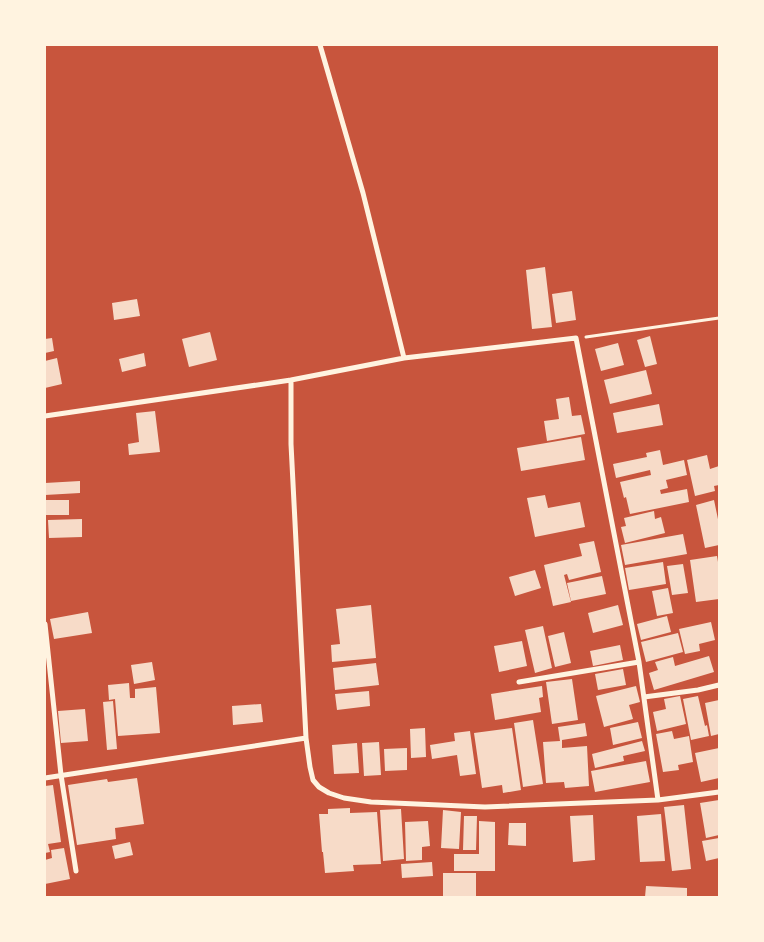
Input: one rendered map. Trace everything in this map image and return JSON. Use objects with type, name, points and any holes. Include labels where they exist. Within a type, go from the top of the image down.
[{"type":"street","points":[[320,45],[363,193],[404,358]]},
{"type":"street","points":[[45,416],[291,380],[404,358],[576,338],[639,662],[658,800]]},
{"type":"street","points":[[291,380],[291,444],[306,738],[313,780],[320,787],[344,798],[372,802],[485,808],[658,800],[719,792]]},
{"type":"street","points":[[45,624],[61,775],[76,871]]},
{"type":"street","points":[[519,682],[639,662]]},
{"type":"street","points":[[644,697],[698,690],[719,685]]},
{"type":"street","points":[[45,778],[306,738]]},
{"type":"path","points":[[576,338],[719,318]]},
{"type":"building","points":[[545,267],[552,327],[532,329],[526,270]]},
{"type":"building","points":[[572,291],[576,320],[556,323],[552,294]]},
{"type":"building","points":[[137,299],[140,316],[114,320],[112,303]]},
{"type":"building","points":[[210,332],[217,360],[189,367],[182,339]]},
{"type":"building","points":[[650,336],[657,364],[645,367],[637,340]]},
{"type":"building","points":[[52,338],[54,351],[45,353],[45,339]]},
{"type":"building","points":[[618,343],[624,365],[601,371],[595,349]]},
{"type":"building","points":[[144,353],[146,366],[122,372],[119,359]]},
{"type":"building","points":[[57,358],[62,384],[45,388],[45,361]]},
{"type":"building","points":[[646,370],[652,394],[610,404],[604,380]]},
{"type":"building","points":[[569,397],[572,416],[581,415],[585,434],[547,441],[544,421],[559,419],[556,399]]},
{"type":"building","points":[[659,404],[663,425],[617,433],[613,413]]},
{"type":"building","points":[[155,411],[160,452],[129,455],[128,444],[139,442],[136,413]]},
{"type":"building","points":[[581,437],[585,460],[521,471],[517,448]]},
{"type":"building","points":[[660,450],[663,465],[684,460],[687,475],[666,480],[668,488],[660,490],[661,494],[687,489],[689,502],[630,514],[620,482],[651,475],[650,470],[616,478],[613,464],[647,457],[646,453]]},
{"type":"building","points":[[707,455],[710,469],[719,466],[719,485],[714,486],[715,491],[695,496],[687,460]]},
{"type":"building","points":[[80,481],[80,493],[45,495],[45,483]]},
{"type":"building","points":[[545,495],[548,508],[580,502],[585,527],[535,537],[527,498]]},
{"type":"building","points":[[45,500],[69,500],[69,515],[45,515]]},
{"type":"building","points":[[714,500],[719,524],[719,545],[705,548],[696,505]]},
{"type":"building","points":[[654,511],[655,519],[661,517],[665,533],[625,543],[621,527],[626,526],[624,518]]},
{"type":"building","points":[[82,519],[82,537],[49,538],[48,520]]},
{"type":"building","points":[[683,534],[687,554],[625,565],[621,545]]},
{"type":"building","points":[[594,541],[601,572],[569,580],[567,574],[564,575],[571,602],[553,606],[544,565],[582,556],[579,544]]},
{"type":"building","points":[[717,556],[719,599],[696,602],[690,560]]},
{"type":"building","points":[[663,562],[666,584],[629,590],[625,568]]},
{"type":"building","points":[[683,564],[688,593],[672,595],[667,566]]},
{"type":"building","points":[[535,570],[541,588],[515,596],[509,577]]},
{"type":"building","points":[[602,576],[606,594],[571,601],[567,583]]},
{"type":"building","points":[[668,588],[673,613],[657,616],[652,591]]},
{"type":"building","points":[[371,605],[376,658],[332,662],[331,645],[340,644],[336,609]]},
{"type":"building","points":[[618,605],[623,625],[593,633],[588,613]]},
{"type":"building","points":[[88,612],[92,633],[54,639],[50,619]]},
{"type":"building","points":[[667,616],[671,632],[641,640],[637,624]]},
{"type":"building","points":[[711,622],[715,640],[699,644],[700,651],[685,654],[679,629]]},
{"type":"building","points":[[543,626],[552,668],[535,673],[525,630]]},
{"type":"building","points":[[564,632],[571,663],[555,667],[548,636]]},
{"type":"building","points":[[678,633],[683,652],[646,662],[641,642]]},
{"type":"building","points":[[522,641],[527,666],[499,672],[494,646]]},
{"type":"building","points":[[620,645],[623,660],[593,666],[590,651]]},
{"type":"building","points":[[709,656],[714,672],[654,690],[649,673],[658,670],[655,662],[673,657],[675,666]]},
{"type":"building","points":[[152,662],[155,680],[134,684],[131,665]]},
{"type":"building","points":[[376,663],[379,685],[335,690],[333,668]]},
{"type":"building","points":[[623,669],[626,685],[598,690],[595,674]]},
{"type":"building","points":[[572,679],[578,720],[552,724],[546,682]]},
{"type":"building","points":[[129,683],[130,698],[135,698],[135,689],[156,687],[160,733],[118,736],[115,699],[109,700],[108,685]]},
{"type":"building","points":[[542,686],[543,697],[539,698],[541,712],[495,720],[491,694]]},
{"type":"building","points":[[636,686],[640,702],[629,705],[633,719],[604,727],[596,696]]},
{"type":"building","points":[[369,691],[370,706],[337,710],[335,694]]},
{"type":"building","points":[[680,696],[686,724],[657,731],[653,712],[666,709],[664,699]]},
{"type":"building","points":[[698,696],[709,736],[691,740],[683,699]]},
{"type":"building","points":[[719,700],[719,734],[711,736],[705,703]]},
{"type":"building","points":[[113,701],[117,749],[107,750],[103,702]]},
{"type":"building","points":[[261,704],[263,722],[233,725],[232,706]]},
{"type":"building","points":[[85,709],[88,741],[61,743],[58,711]]},
{"type":"building","points":[[533,720],[543,784],[523,787],[514,723]]},
{"type":"building","points":[[638,722],[642,738],[613,745],[610,728]]},
{"type":"building","points":[[585,723],[587,736],[562,740],[562,748],[587,746],[589,786],[565,788],[564,782],[546,783],[543,742],[560,741],[558,727]]},
{"type":"building","points":[[425,728],[426,757],[411,758],[410,729]]},
{"type":"building","points":[[512,728],[521,790],[503,793],[502,785],[482,788],[474,733]]},
{"type":"building","points":[[470,731],[476,774],[460,776],[457,755],[432,759],[430,745],[455,741],[454,733]]},
{"type":"building","points":[[672,731],[674,739],[689,736],[693,762],[678,765],[679,770],[663,772],[656,734]]},
{"type":"building","points":[[642,741],[645,751],[623,756],[624,761],[595,768],[592,754]]},
{"type":"building","points":[[379,742],[381,775],[364,776],[362,743]]},
{"type":"building","points":[[357,743],[359,773],[334,774],[332,745]]},
{"type":"building","points":[[407,748],[407,770],[385,771],[384,749]]},
{"type":"building","points":[[719,748],[719,778],[701,782],[695,753]]},
{"type":"building","points":[[646,761],[650,782],[595,792],[591,771]]},
{"type":"building","points":[[137,778],[144,824],[115,828],[116,839],[77,845],[68,785],[107,779],[108,782]]},
{"type":"building","points":[[53,785],[61,842],[48,844],[50,852],[45,853],[45,786]]},
{"type":"building","points":[[719,800],[719,835],[706,838],[700,803]]},
{"type":"building","points":[[684,805],[691,869],[672,871],[664,807]]},
{"type":"building","points":[[350,808],[350,813],[377,812],[381,864],[353,865],[354,871],[325,873],[319,814],[328,814],[328,809]]},
{"type":"building","points":[[401,809],[404,859],[383,861],[380,810]]},
{"type":"building","points":[[443,810],[461,812],[459,849],[441,848]]},
{"type":"building","points":[[661,814],[665,861],[640,862],[637,816]]},
{"type":"building","points":[[593,815],[595,860],[573,862],[570,816]]},
{"type":"building","points":[[464,816],[477,816],[476,850],[463,850]]},
{"type":"building","points":[[428,821],[430,846],[422,847],[422,860],[406,861],[405,822]]},
{"type":"building","points":[[479,821],[495,822],[495,871],[454,871],[454,854],[479,854]]},
{"type":"building","points":[[509,823],[526,823],[526,846],[508,845]]},
{"type":"building","points":[[719,838],[719,858],[706,861],[702,841]]},
{"type":"building","points":[[130,842],[133,855],[115,859],[112,846]]},
{"type":"building","points":[[64,848],[70,879],[45,884],[45,860],[52,858],[51,850]]},
{"type":"building","points":[[432,862],[433,876],[402,878],[401,864]]},
{"type":"building","points":[[443,873],[476,873],[476,897],[443,897]]},
{"type":"building","points":[[646,886],[687,888],[687,897],[645,897]]}]
